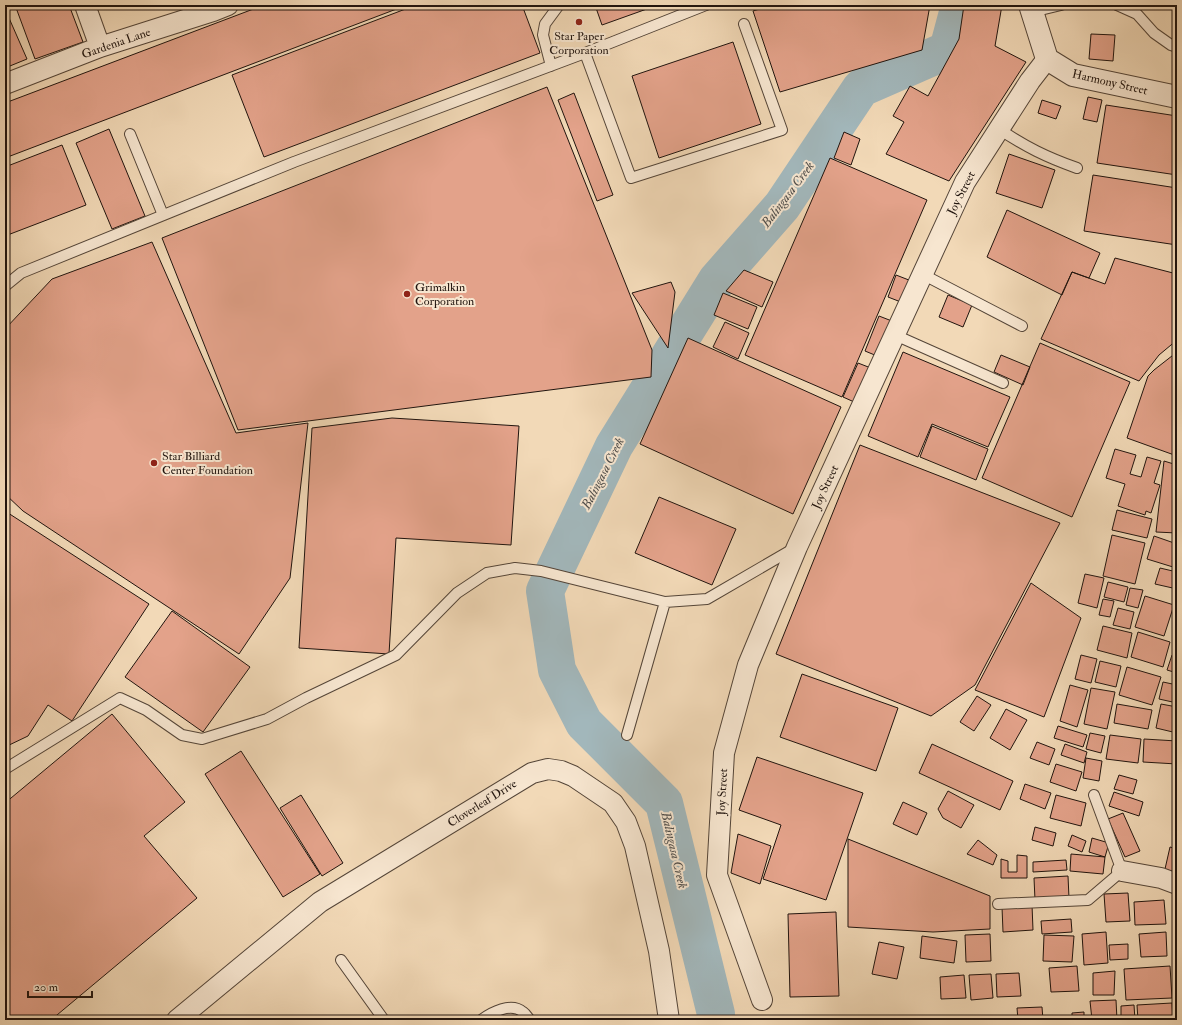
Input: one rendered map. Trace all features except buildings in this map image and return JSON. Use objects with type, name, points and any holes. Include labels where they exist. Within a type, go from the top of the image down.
[{"type":"street","points":[[85,5],[100,47]]},
{"type":"street","name":"Gardenia Lane","points":[[5,84],[100,47],[218,7]]},
{"type":"street","points":[[1031,8],[1047,59]]},
{"type":"street","name":"Harmony Street","points":[[1047,59],[1072,75],[1177,97]]},
{"type":"street","name":"Joy Street","points":[[762,1000],[717,875],[724,753],[748,665],[797,547],[965,182],[1030,81],[1047,59]]},
{"type":"street","name":"Cloverleaf Drive","points":[[177,1020],[320,902],[532,773],[548,769],[561,771],[573,776],[613,803],[626,822],[635,846],[659,951],[669,1020]]},
{"type":"street","points":[[1122,871],[1161,878],[1177,884]]},
{"type":"lane","points":[[551,66],[543,35],[546,24],[559,5]]},
{"type":"lane","points":[[5,286],[21,273],[294,162],[551,66],[706,5]]},
{"type":"lane","points":[[1031,8],[1061,5]]},
{"type":"lane","points":[[1117,5],[1137,14],[1154,33],[1177,47]]},
{"type":"lane","points":[[585,53],[631,178],[782,130],[744,24]]},
{"type":"lane","points":[[999,129],[1032,150],[1077,168]]},
{"type":"lane","points":[[130,134],[164,215]]},
{"type":"lane","points":[[922,274],[1022,326]]},
{"type":"lane","points":[[895,335],[1003,383]]},
{"type":"lane","points":[[5,769],[120,698],[146,710],[182,735],[202,739],[267,719],[306,698],[396,655],[457,593],[487,573],[515,568],[541,571],[665,602],[707,599],[797,547]]},
{"type":"lane","points":[[626,735],[665,602]]},
{"type":"lane","points":[[998,904],[1088,900],[1122,871],[1094,795]]},
{"type":"lane","points":[[341,960],[384,1020]]},
{"type":"lane","points":[[481,1020],[491,1013],[510,1007],[523,1012],[530,1020]]},
{"type":"waterway","name":"Balingasa Creek","points":[[716,1020],[716,1014],[664,803],[584,723],[557,670],[545,591],[614,446],[717,280],[782,206],[861,88],[948,50],[960,5]]},
{"type":"place","name":"Star Paper Corporation","points":[[579,22]]},
{"type":"place","name":"Grimalkin Corporation","points":[[407,294]]},
{"type":"place","name":"Star Billiard Center Foundation","points":[[154,463]]}]
